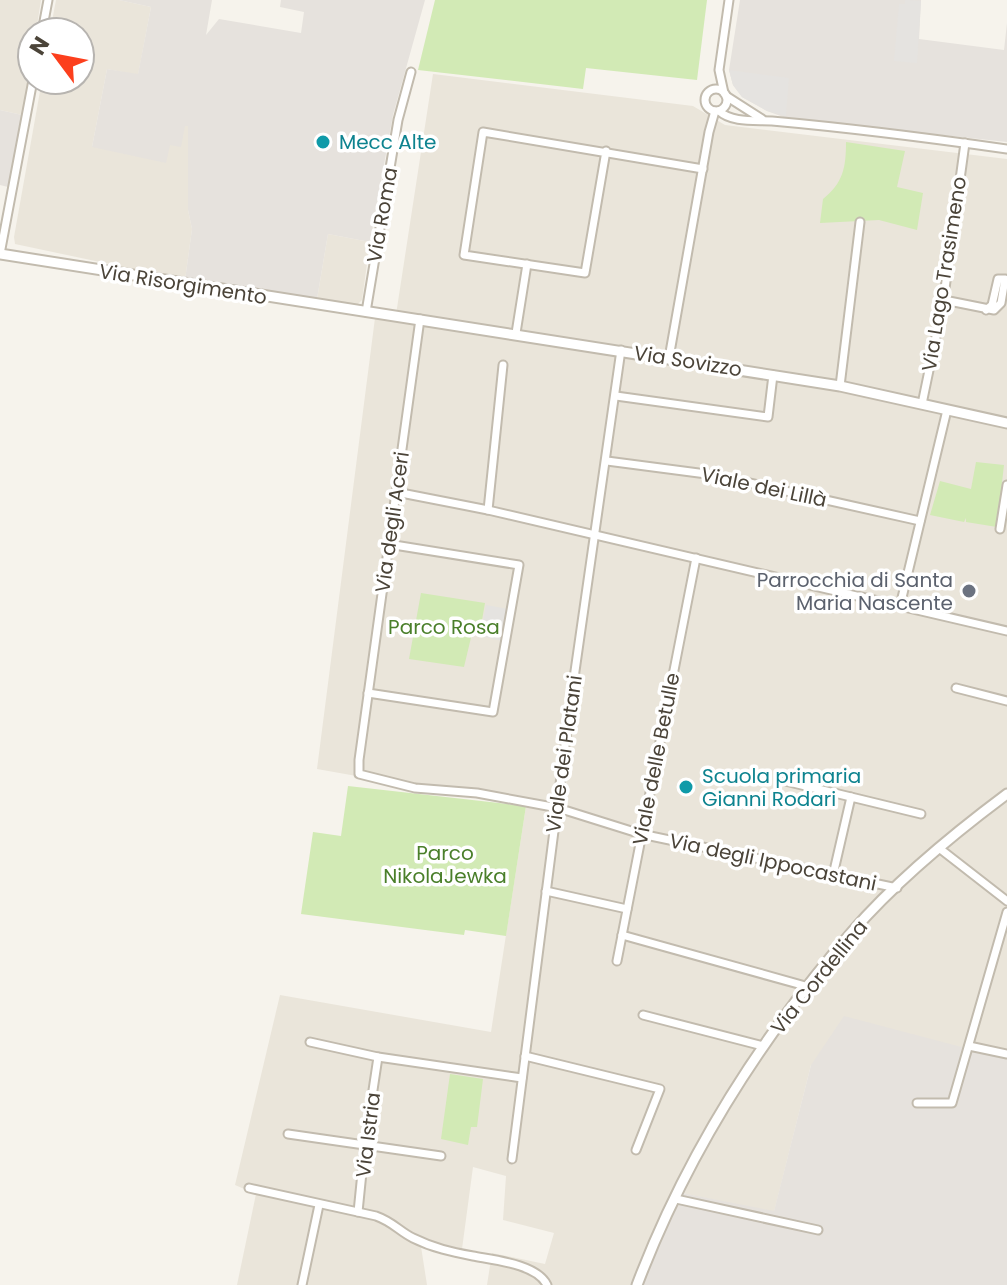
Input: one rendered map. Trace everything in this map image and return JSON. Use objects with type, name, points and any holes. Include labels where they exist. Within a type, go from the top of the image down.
[{"type":"street","points":[[729,0],[719,70],[706,97],[714,110],[725,117],[864,129],[1007,149]]},
{"type":"street","points":[[669,358],[714,110],[727,103],[719,70]]},
{"type":"street","name":"Via Roma","points":[[366,312],[397,125],[411,72]]},
{"type":"street","points":[[710,91],[718,89],[764,121]]},
{"type":"street","points":[[0,254],[30,96]]},
{"type":"street","points":[[606,151],[585,273],[464,255],[483,132],[606,151],[703,169]]},
{"type":"street","name":"Via Lago Trasimeno","points":[[922,404],[944,300],[965,143]]},
{"type":"street","points":[[840,386],[860,222]]},
{"type":"street","name":"Via Risorgimento","points":[[0,254],[366,312]]},
{"type":"street","points":[[516,333],[527,264]]},
{"type":"street","points":[[944,300],[986,310]]},
{"type":"street","name":"Via Sovizzo","points":[[366,312],[420,318],[840,386],[1007,423]]},
{"type":"street","name":"Via degli Aceri","points":[[359,774],[420,318]]},
{"type":"street","name":"Viale dei Platani","points":[[512,1159],[621,350]]},
{"type":"street","points":[[488,510],[503,365]]},
{"type":"street","points":[[616,396],[768,417],[773,375]]},
{"type":"street","points":[[900,606],[947,410]]},
{"type":"street","name":"Viale dei Lillà","points":[[607,461],[714,475],[920,521]]},
{"type":"street","points":[[1000,529],[1007,485]]},
{"type":"street","points":[[396,492],[488,510],[1007,631]]},
{"type":"street","points":[[368,693],[493,712],[519,565],[388,544]]},
{"type":"street","name":"Viale delle Betulle","points":[[617,961],[696,558]]},
{"type":"street","points":[[956,688],[1007,701]]},
{"type":"street","name":"Via degli Ippocastani","points":[[359,774],[415,788],[477,793],[558,808],[641,834],[897,888]]},
{"type":"street","points":[[785,781],[921,814]]},
{"type":"street","name":"Via Cordellina","points":[[637,1285],[692,1165],[763,1046],[853,931],[939,848],[1007,794]]},
{"type":"street","points":[[833,875],[851,797]]},
{"type":"street","points":[[939,848],[1007,901]]},
{"type":"street","points":[[546,891],[627,909]]},
{"type":"street","points":[[917,1103],[952,1103],[1007,912]]},
{"type":"street","points":[[622,935],[809,987]]},
{"type":"street","points":[[643,1015],[763,1046]]},
{"type":"street","points":[[310,1042],[378,1057],[522,1078]]},
{"type":"street","points":[[969,1046],[1007,1054]]},
{"type":"street","points":[[525,1056],[660,1089],[636,1150]]},
{"type":"street","name":"Via Istria","points":[[358,1212],[378,1057]]},
{"type":"street","points":[[288,1134],[441,1156]]},
{"type":"street","points":[[249,1188],[393,1222],[409,1236],[432,1247],[524,1268],[544,1279],[547,1285]]},
{"type":"street","points":[[676,1199],[818,1230]]},
{"type":"street","points":[[302,1285],[319,1205]]},
{"type":"shaded area","points":[[0,0],[41,0],[38,16],[16,16],[16,96],[25,96],[22,115],[0,110]]},
{"type":"shaded area","points":[[56,0],[119,0],[151,7],[138,75],[107,69],[92,147],[170,144],[185,125],[189,126],[188,210],[192,229],[185,280],[15,244],[39,96],[96,96],[96,16],[53,16]]},
{"type":"shaded area","points":[[119,0],[212,0],[206,35],[219,19],[301,33],[304,12],[280,7],[281,0],[425,0],[393,115],[370,242],[328,234],[317,299],[185,280],[192,229],[188,210],[188,126],[185,126],[181,147],[170,145],[166,163],[92,147],[107,69],[138,74],[151,7]]},
{"type":"shaded area","points":[[740,0],[921,0],[919,39],[1004,50],[1007,23],[1007,142],[786,118],[767,111],[742,97],[733,85],[729,70]]},
{"type":"shaded area","points":[[905,0],[921,1],[917,63],[894,61],[899,4],[905,4]]},
{"type":"shaded area","points":[[729,70],[789,78],[786,116],[767,111],[742,97],[733,85]]},
{"type":"shaded area","points":[[433,74],[693,106],[725,125],[1007,159],[1007,1059],[972,1051],[811,1065],[774,1212],[672,1191],[630,1285],[487,1285],[492,1253],[545,1264],[554,1233],[503,1220],[506,1176],[473,1167],[462,1249],[420,1240],[427,1285],[237,1285],[256,1194],[235,1185],[280,995],[491,1032],[526,806],[317,769],[375,318],[395,321]]},
{"type":"shaded area","points":[[0,110],[22,115],[8,187],[0,185]]},
{"type":"shaded area","points":[[328,234],[370,242],[362,300],[357,305],[317,299]]},
{"type":"shaded area","points":[[486,605],[508,609],[502,641],[480,636]]},
{"type":"shaded area","points":[[844,1016],[1007,1059],[1007,1285],[630,1285],[672,1191],[774,1211],[811,1065]]},
{"type":"green space","points":[[435,0],[707,0],[697,80],[586,68],[583,89],[418,70]]},
{"type":"green space","points":[[846,142],[905,151],[897,187],[923,193],[917,230],[879,220],[820,223],[823,199],[842,174]]},
{"type":"green space","points":[[976,462],[1004,465],[997,527],[966,522],[966,518],[964,522],[930,515],[940,481],[971,489]]},
{"type":"green space","name":"Parco Rosa","points":[[421,593],[485,603],[481,626],[474,625],[464,667],[409,659]]},
{"type":"green space","name":"Parco NikolaJewka","points":[[348,786],[526,806],[506,936],[465,930],[464,935],[301,914],[313,832],[341,836]]},
{"type":"green space","points":[[450,1074],[483,1079],[477,1127],[471,1127],[468,1145],[441,1139]]},
{"type":"place","name":"Mecc Alte","points":[[323,142]]},
{"type":"place","name":"Parrocchia di Santa Maria Nascente","points":[[969,591]]},
{"type":"place","name":"Scuola primaria Gianni Rodari","points":[[686,787]]}]
